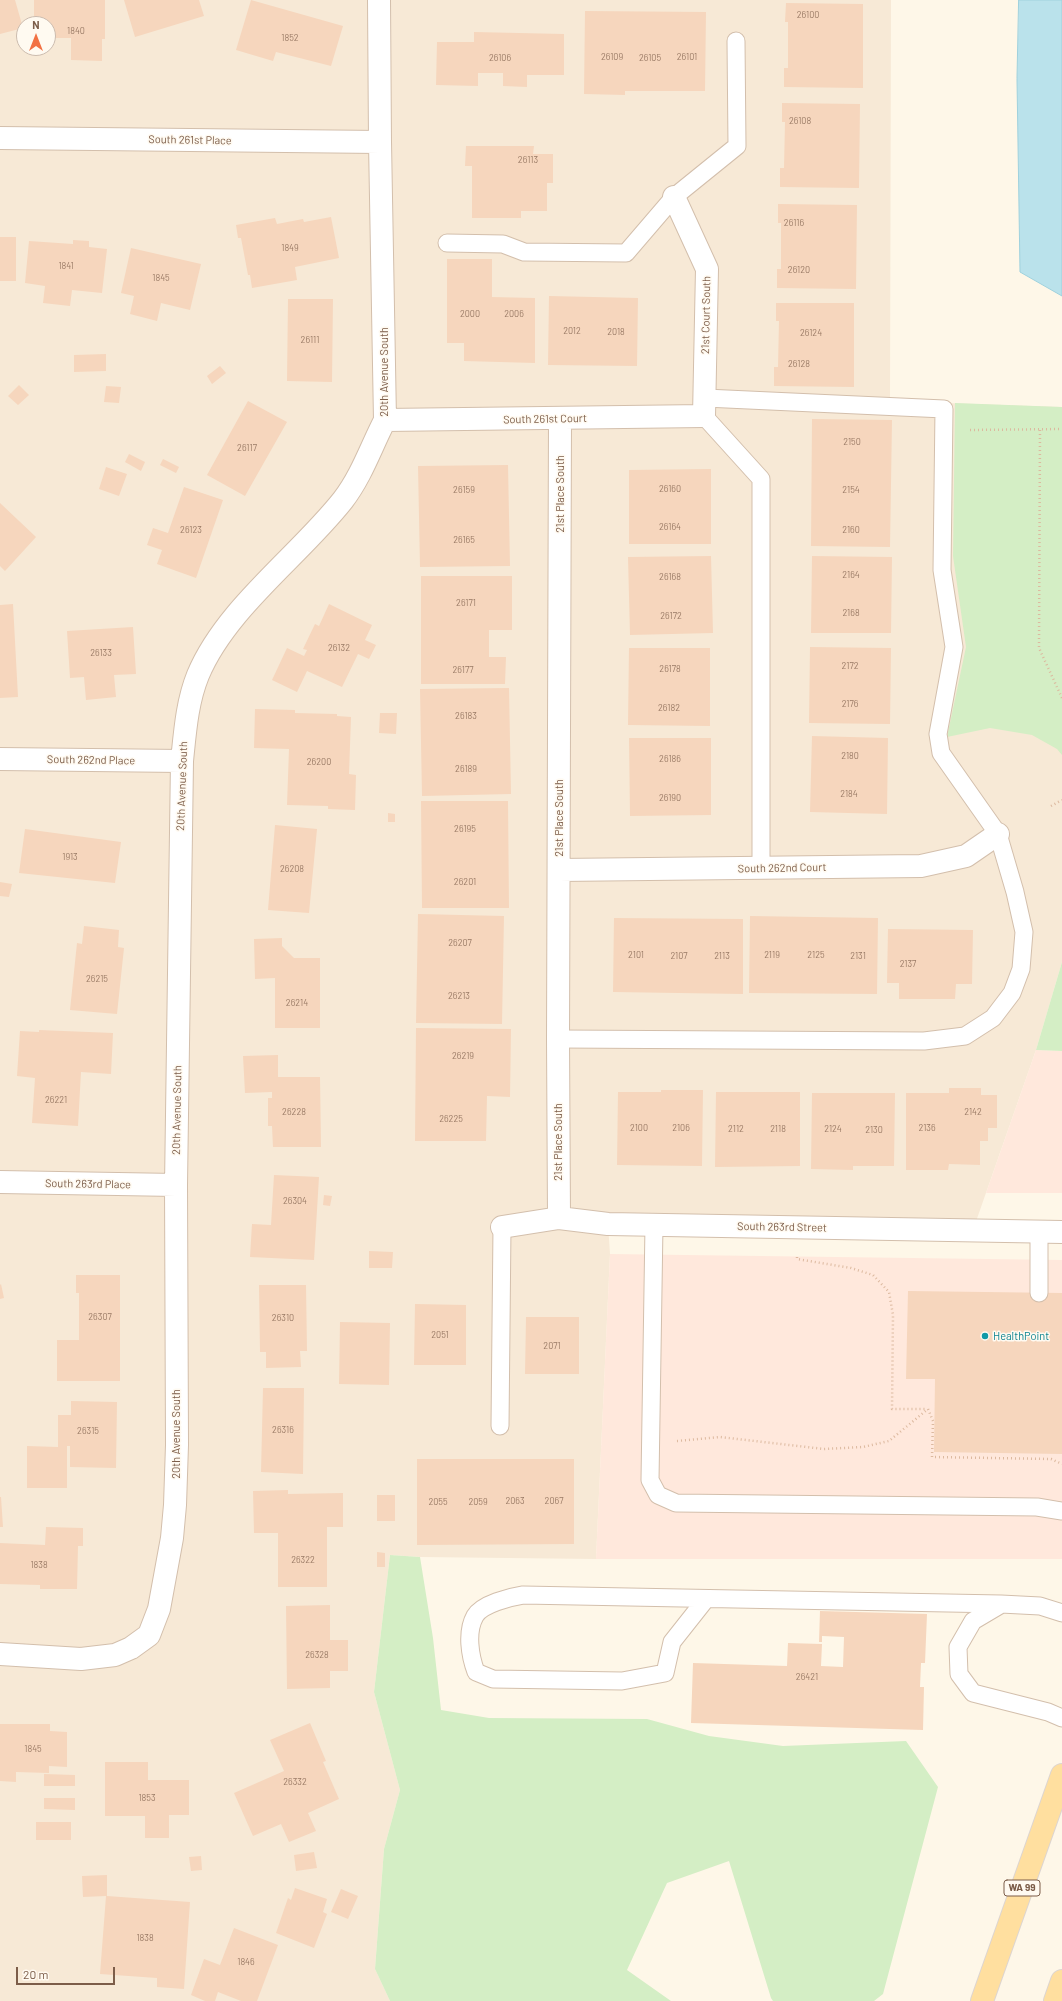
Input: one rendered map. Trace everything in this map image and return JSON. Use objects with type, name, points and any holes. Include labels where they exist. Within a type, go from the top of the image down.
[{"type":"main road","name":"WA 99","points":[[982,2001],[1062,1775]]},
{"type":"main road","points":[[1055,2001],[1062,1981]]},
{"type":"street","name":"20th Avenue South","points":[[0,1654],[62,1659],[99,1658],[115,1655],[126,1651],[149,1634],[159,1609],[172,1538],[175,1505],[177,1445],[176,1185],[182,761],[191,694],[198,674],[207,656],[229,625],[255,593],[349,491],[362,470],[372,444],[386,420],[380,142],[379,0]]},
{"type":"street","name":"South 261st Place","points":[[0,138],[380,142]]},
{"type":"street","name":"21st Court South","points":[[674,197],[707,269],[705,407]]},
{"type":"street","name":"South 261st Court","points":[[386,420],[560,419],[705,407]]},
{"type":"street","name":"21st Place South","points":[[559,1218],[558,870],[560,419]]},
{"type":"street","name":"South 262nd Place","points":[[0,759],[182,761]]},
{"type":"street","name":"South 262nd Court","points":[[558,870],[921,866],[966,856],[998,834]]},
{"type":"street","name":"South 263rd Place","points":[[0,1182],[176,1185]]},
{"type":"street","name":"South 263rd Street","points":[[502,1226],[559,1218],[608,1224],[1062,1232]]},
{"type":"lane","points":[[447,243],[503,244],[524,252],[626,253],[674,197],[737,146],[736,41]]},
{"type":"lane","points":[[558,1039],[924,1041],[964,1036],[993,1018],[1012,993],[1021,969],[1024,932],[1016,892],[998,834],[941,753],[938,734],[954,647],[942,570],[944,409],[705,407]]},
{"type":"lane","points":[[705,407],[761,479],[761,868]]},
{"type":"lane","points":[[654,1225],[650,1480],[658,1495],[676,1503],[1037,1507],[1062,1511]]},
{"type":"lane","points":[[500,1426],[502,1226]]},
{"type":"lane","points":[[1039,1231],[1039,1293]]},
{"type":"lane","points":[[706,1599],[672,1642],[665,1673],[622,1681],[493,1679],[476,1672],[470,1651],[471,1633],[475,1616],[492,1603],[510,1597],[523,1595],[1001,1604],[1040,1606],[1062,1613]]},
{"type":"lane","points":[[1001,1604],[973,1621],[958,1647],[959,1674],[973,1693],[1048,1712],[1062,1718]]},
{"type":"path","points":[[943,430],[1062,429]]},
{"type":"path","points":[[1040,430],[1039,648],[1062,698]]},
{"type":"path","points":[[1051,806],[1062,800]]},
{"type":"path","points":[[797,1252],[797,1259],[851,1268],[873,1275],[889,1292],[893,1315],[892,1409],[928,1409]]},
{"type":"path","points":[[651,1443],[720,1437],[824,1449],[863,1447],[889,1441],[928,1409]]},
{"type":"path","points":[[928,1409],[932,1422],[932,1457],[1051,1459],[1062,1464]]},
{"type":"shaded area","points":[[0,0],[891,0],[890,401],[1062,407],[1062,962],[1036,1050],[973,1230],[608,1224],[610,1254],[596,1559],[420,1557],[390,1555],[374,1692],[400,1790],[384,1849],[375,1969],[390,2001],[0,2001]]},
{"type":"shaded area","points":[[1036,1050],[1062,1051],[1062,1193],[986,1193]]},
{"type":"shaded area","points":[[610,1254],[1062,1260],[1062,1559],[596,1559]]},
{"type":"green space","points":[[955,403],[1062,407],[1062,755],[1057,749],[1032,735],[990,728],[947,737],[966,647],[953,556]]},
{"type":"green space","points":[[1062,962],[1062,1051],[1036,1050]]},
{"type":"green space","points":[[390,1555],[420,1557],[433,1638],[441,1710],[489,1718],[647,1719],[709,1736],[783,1746],[906,1741],[938,1787],[883,1994],[874,2001],[773,2001],[729,1861],[667,1883],[627,1970],[671,2001],[390,2001],[375,1969],[384,1849],[400,1790],[374,1692]]},
{"type":"water","points":[[1019,0],[1062,0],[1062,296],[1020,272],[1017,79]]},
{"type":"building","points":[[0,0],[15,0],[20,16],[16,16],[16,30],[0,34]]},
{"type":"building","points":[[34,0],[105,0],[105,39],[102,39],[102,61],[71,60],[71,38],[56,38],[56,16],[34,16]]},
{"type":"building","points":[[124,0],[199,0],[204,16],[135,37]]},
{"type":"building","points":[[251,0],[343,26],[331,66],[276,52],[273,61],[236,50]]},
{"type":"building","points":[[786,3],[863,4],[863,88],[784,87],[784,68],[788,68],[788,22],[785,22]]},
{"type":"building","points":[[585,11],[706,12],[705,91],[625,91],[625,95],[584,94]]},
{"type":"building","points":[[474,32],[564,34],[564,75],[527,75],[527,87],[503,86],[503,73],[478,73],[478,86],[436,85],[437,42],[474,42]]},
{"type":"building","points":[[782,103],[860,104],[859,188],[780,187],[780,168],[784,168],[785,122],[782,122]]},
{"type":"building","points":[[466,146],[534,146],[533,154],[553,154],[553,183],[547,183],[547,211],[521,211],[521,218],[472,218],[472,166],[465,166]]},
{"type":"building","points":[[778,204],[857,205],[856,289],[777,288],[777,269],[781,269],[781,223],[778,223]]},
{"type":"building","points":[[331,217],[339,258],[295,267],[297,280],[252,288],[241,238],[238,238],[236,225],[275,218],[277,224],[303,219],[304,222]]},
{"type":"building","points":[[0,237],[16,237],[16,281],[0,281]]},
{"type":"building","points":[[73,240],[89,241],[89,247],[107,249],[102,293],[72,290],[70,306],[43,303],[45,286],[25,283],[29,241],[73,244]]},
{"type":"building","points":[[131,248],[201,264],[190,310],[161,303],[157,321],[130,314],[134,296],[121,293]]},
{"type":"building","points":[[447,259],[492,259],[492,297],[535,298],[535,363],[464,361],[464,343],[447,343]]},
{"type":"building","points":[[549,296],[638,298],[637,366],[548,365]]},
{"type":"building","points":[[288,299],[333,299],[332,382],[287,381]]},
{"type":"building","points":[[776,303],[854,303],[854,387],[774,386],[774,367],[778,367],[779,321],[776,321]]},
{"type":"building","points":[[106,354],[106,371],[74,372],[74,355]]},
{"type":"building","points":[[220,366],[226,373],[212,384],[207,376]]},
{"type":"building","points":[[19,385],[29,395],[18,405],[8,396]]},
{"type":"building","points":[[106,386],[121,387],[119,403],[104,402]]},
{"type":"building","points":[[248,401],[287,422],[245,496],[207,475]]},
{"type":"building","points":[[812,419],[892,420],[890,547],[811,546]]},
{"type":"building","points":[[129,454],[145,462],[141,471],[125,462]]},
{"type":"building","points":[[163,459],[179,467],[176,473],[160,465]]},
{"type":"building","points":[[508,465],[510,566],[420,567],[418,466]]},
{"type":"building","points":[[106,467],[127,474],[119,496],[99,489]]},
{"type":"building","points":[[711,469],[711,544],[629,544],[629,470]]},
{"type":"building","points":[[184,487],[223,500],[196,578],[157,564],[162,550],[147,545],[153,528],[168,533]]},
{"type":"building","points":[[0,503],[36,537],[5,571],[0,566]]},
{"type":"building","points":[[711,556],[713,633],[630,635],[628,557]]},
{"type":"building","points":[[812,556],[892,557],[891,633],[811,633]]},
{"type":"building","points":[[421,576],[512,576],[512,630],[489,630],[489,657],[506,657],[505,684],[421,684]]},
{"type":"building","points":[[13,604],[18,697],[0,698],[0,605]]},
{"type":"building","points":[[329,604],[372,625],[365,640],[376,645],[369,659],[358,654],[342,687],[307,671],[297,692],[272,680],[287,648],[304,656],[307,650],[303,649],[315,624],[319,626]]},
{"type":"building","points":[[133,627],[136,674],[114,675],[116,697],[86,700],[84,677],[70,678],[67,631]]},
{"type":"building","points":[[810,647],[891,648],[890,724],[809,723]]},
{"type":"building","points":[[629,648],[710,648],[710,726],[628,725]]},
{"type":"building","points":[[509,688],[511,794],[422,796],[420,689]]},
{"type":"building","points":[[255,709],[295,710],[295,713],[337,714],[337,716],[351,717],[349,774],[356,775],[355,810],[328,809],[328,806],[287,805],[289,749],[254,748]]},
{"type":"building","points":[[380,713],[397,713],[396,734],[379,733]]},
{"type":"building","points":[[812,736],[888,738],[887,814],[810,812]]},
{"type":"building","points":[[629,738],[711,738],[711,815],[630,816]]},
{"type":"building","points":[[421,801],[508,801],[509,908],[422,908]]},
{"type":"building","points":[[388,813],[395,814],[395,822],[388,822]]},
{"type":"building","points":[[275,825],[317,829],[309,913],[268,910]]},
{"type":"building","points":[[25,829],[121,842],[115,883],[19,873]]},
{"type":"building","points":[[0,882],[12,884],[9,897],[0,896]]},
{"type":"building","points":[[418,914],[504,916],[502,1024],[416,1023]]},
{"type":"building","points":[[750,916],[878,918],[877,994],[749,993]]},
{"type":"building","points":[[614,918],[743,919],[743,994],[613,992]]},
{"type":"building","points":[[84,926],[119,930],[118,947],[124,948],[117,1014],[70,1010],[77,943],[82,944]]},
{"type":"building","points":[[888,929],[973,930],[972,984],[956,984],[955,999],[899,999],[899,983],[887,983]]},
{"type":"building","points":[[282,938],[282,946],[294,958],[320,958],[320,1028],[275,1028],[275,978],[255,979],[254,939]]},
{"type":"building","points":[[416,1028],[511,1029],[510,1097],[487,1096],[486,1141],[415,1141]]},
{"type":"building","points":[[39,1030],[113,1033],[111,1074],[81,1072],[78,1126],[32,1123],[35,1078],[17,1076],[20,1031],[39,1032]]},
{"type":"building","points":[[278,1055],[278,1077],[320,1077],[321,1147],[273,1147],[272,1126],[268,1126],[268,1098],[272,1098],[272,1092],[245,1093],[243,1056]]},
{"type":"building","points":[[949,1088],[981,1088],[981,1095],[997,1095],[997,1128],[988,1128],[988,1141],[980,1141],[980,1165],[949,1164],[948,1170],[906,1170],[906,1093],[949,1093]]},
{"type":"building","points":[[661,1090],[703,1090],[702,1166],[617,1165],[618,1092],[661,1092]]},
{"type":"building","points":[[716,1092],[800,1092],[800,1166],[715,1167]]},
{"type":"building","points":[[812,1093],[895,1093],[894,1166],[853,1166],[853,1170],[811,1169]]},
{"type":"building","points":[[274,1175],[319,1177],[314,1260],[250,1257],[252,1224],[271,1225]]},
{"type":"building","points":[[324,1195],[332,1196],[330,1206],[323,1205]]},
{"type":"building","points":[[369,1251],[393,1252],[392,1268],[369,1268]]},
{"type":"building","points":[[76,1275],[120,1275],[120,1381],[57,1381],[57,1340],[79,1340],[79,1293],[76,1293]]},
{"type":"building","points":[[1,1284],[4,1298],[0,1299],[0,1285]]},
{"type":"building","points":[[259,1285],[306,1285],[307,1351],[300,1351],[301,1367],[266,1368],[266,1352],[260,1352]]},
{"type":"building","name":"HealthPoint","points":[[908,1291],[1062,1293],[1062,1454],[934,1452],[935,1379],[906,1379]]},
{"type":"building","points":[[415,1304],[466,1305],[466,1365],[414,1365]]},
{"type":"building","points":[[526,1317],[579,1317],[579,1374],[525,1374]]},
{"type":"building","points":[[340,1322],[390,1323],[389,1385],[339,1384]]},
{"type":"building","points":[[263,1388],[304,1388],[303,1474],[261,1472]]},
{"type":"building","points":[[71,1401],[117,1402],[116,1468],[70,1467],[70,1446],[67,1446],[67,1488],[27,1488],[27,1446],[58,1447],[58,1415],[71,1415]]},
{"type":"building","points":[[417,1459],[574,1459],[574,1544],[417,1545]]},
{"type":"building","points":[[288,1490],[288,1494],[343,1493],[343,1527],[327,1527],[327,1587],[278,1587],[278,1533],[254,1533],[253,1491]]},
{"type":"building","points":[[377,1495],[395,1495],[395,1521],[377,1521]]},
{"type":"building","points":[[1,1497],[3,1527],[0,1527]]},
{"type":"building","points":[[46,1527],[83,1528],[83,1546],[78,1546],[77,1589],[40,1589],[40,1585],[0,1584],[0,1543],[45,1545]]},
{"type":"building","points":[[377,1552],[385,1553],[385,1567],[377,1567]]},
{"type":"building","points":[[330,1605],[330,1640],[348,1640],[348,1671],[330,1671],[330,1688],[287,1689],[286,1606]]},
{"type":"building","points":[[820,1611],[927,1614],[925,1663],[921,1663],[920,1687],[924,1687],[923,1730],[691,1723],[693,1663],[787,1666],[788,1643],[822,1644],[821,1666],[843,1667],[844,1637],[822,1636],[822,1642],[819,1642]]},
{"type":"building","points":[[310,1723],[326,1761],[323,1762],[339,1799],[308,1813],[316,1831],[289,1842],[281,1824],[253,1836],[234,1793],[284,1771],[270,1740]]},
{"type":"building","points":[[0,1724],[50,1724],[50,1731],[67,1732],[67,1767],[49,1766],[49,1773],[16,1772],[16,1782],[0,1781]]},
{"type":"building","points":[[105,1762],[148,1762],[148,1780],[189,1780],[189,1815],[169,1815],[169,1838],[145,1838],[145,1816],[105,1816]]},
{"type":"building","points":[[44,1774],[75,1775],[75,1786],[44,1786]]},
{"type":"building","points":[[44,1798],[75,1798],[75,1810],[44,1809]]},
{"type":"building","points":[[36,1822],[71,1822],[71,1840],[36,1840]]},
{"type":"building","points":[[314,1852],[317,1868],[296,1871],[294,1855]]},
{"type":"building","points":[[201,1856],[202,1870],[191,1871],[189,1857]]},
{"type":"building","points":[[107,1875],[107,1896],[190,1902],[184,1989],[157,1987],[157,1978],[100,1974],[106,1896],[83,1897],[82,1876]]},
{"type":"building","points":[[295,1888],[327,1899],[323,1912],[327,1914],[314,1948],[276,1933],[288,1898],[291,1900]]},
{"type":"building","points":[[341,1889],[358,1896],[348,1919],[331,1912]]},
{"type":"building","points":[[234,1928],[278,1945],[257,2001],[241,2001],[218,1992],[215,2001],[205,2001],[191,1995],[204,1959],[220,1965]]},
{"type":"place","name":"HealthPoint","points":[[985,1336]]}]
